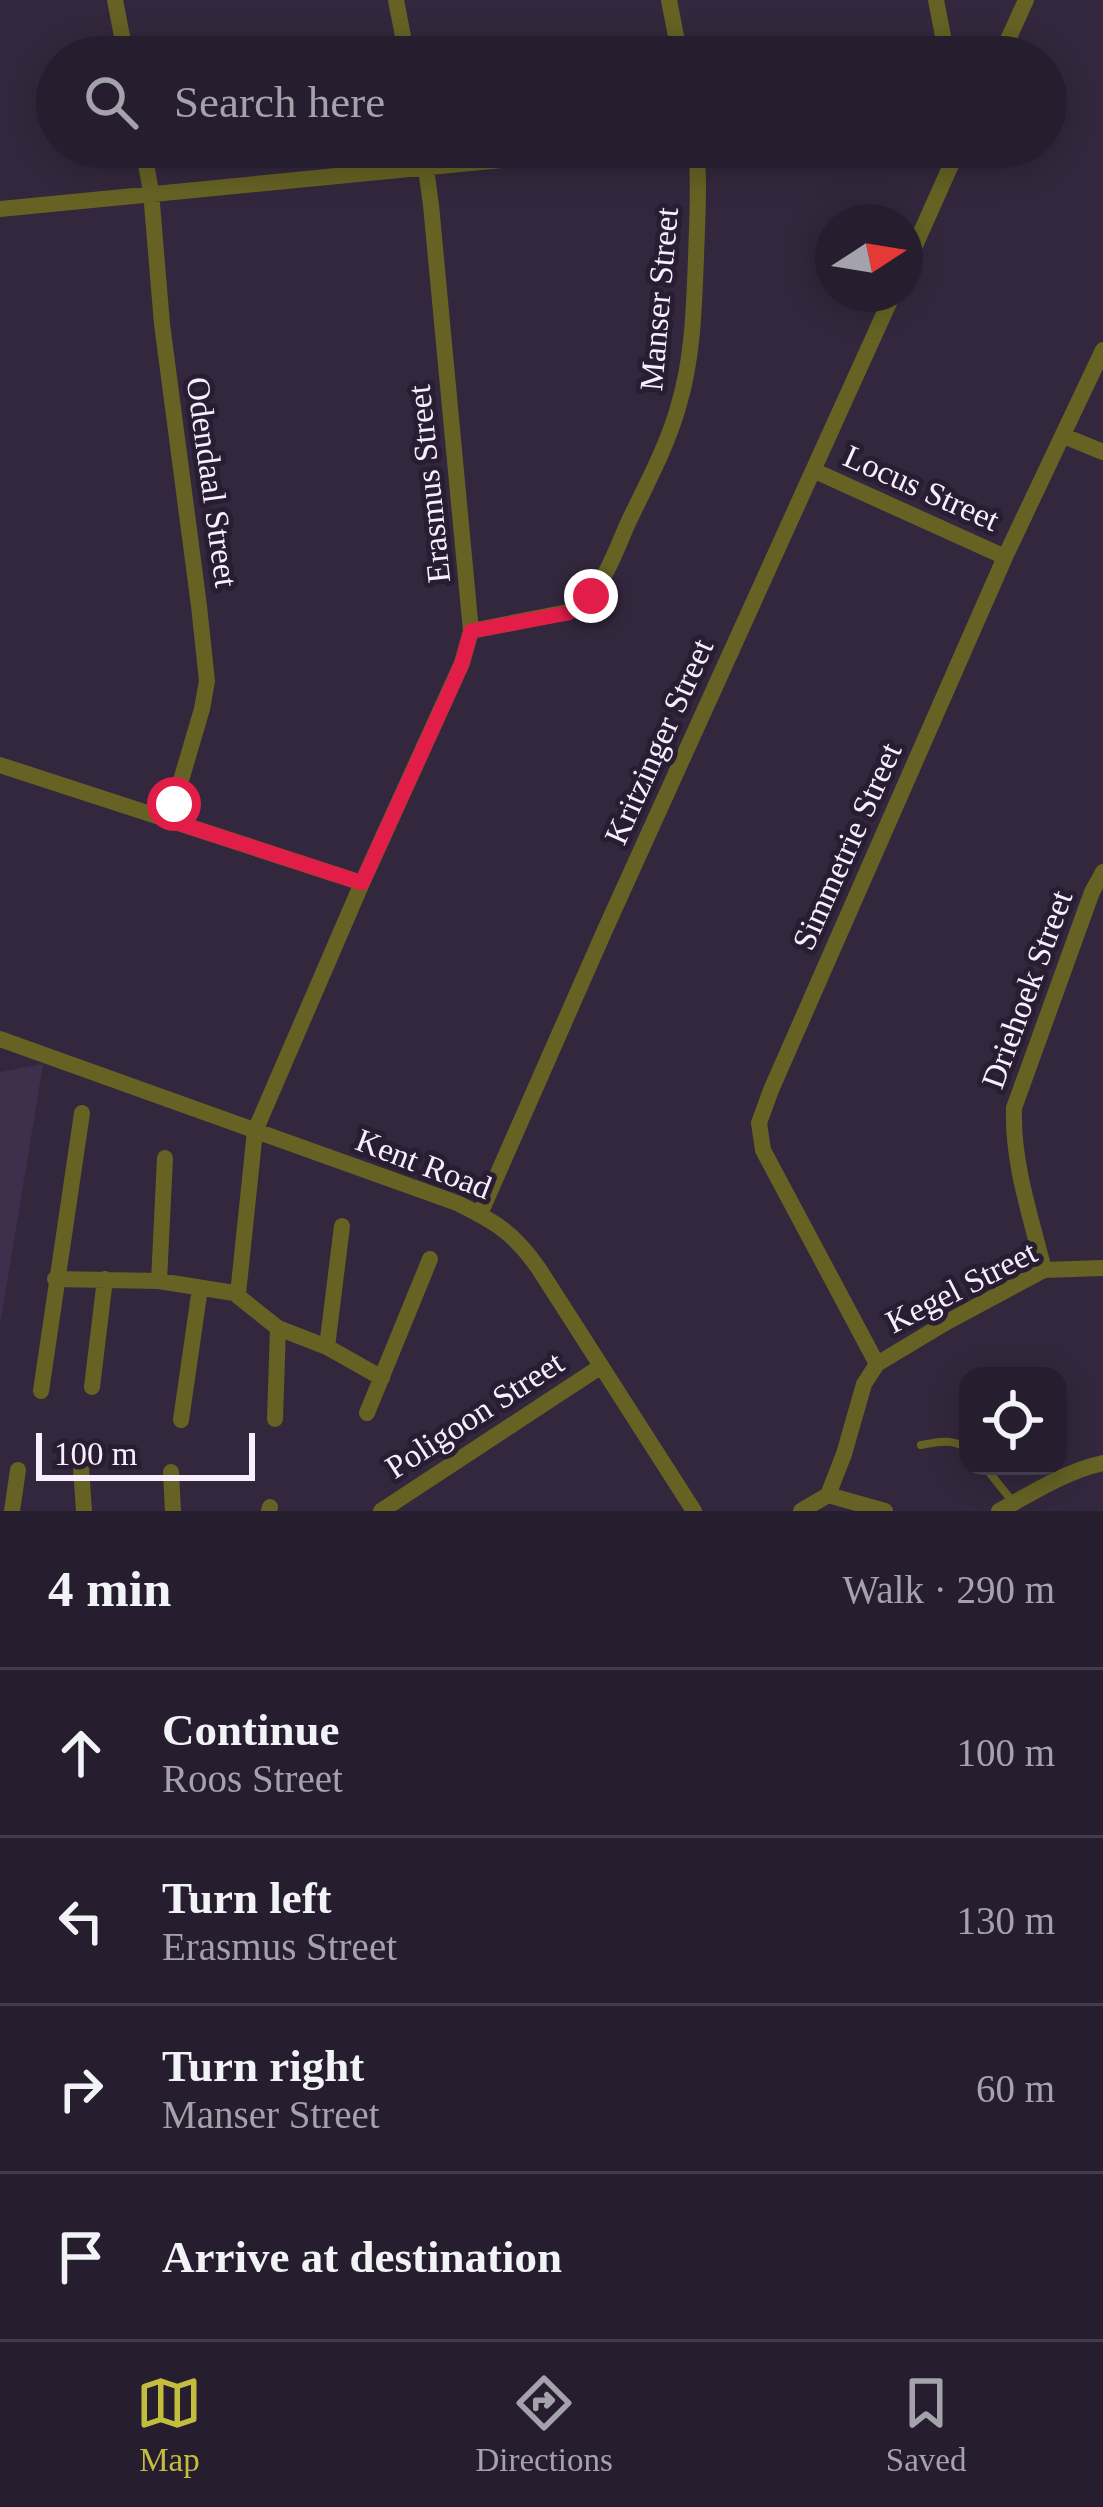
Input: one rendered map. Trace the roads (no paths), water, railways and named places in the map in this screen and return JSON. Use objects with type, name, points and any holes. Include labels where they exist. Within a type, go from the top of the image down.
[{"type":"street","points":[[115,0],[122,36]]},
{"type":"street","points":[[396,0],[402,36]]},
{"type":"street","points":[[669,0],[676,36]]},
{"type":"street","points":[[936,0],[943,36]]},
{"type":"street","points":[[1010,36],[1026,0]]},
{"type":"street","name":"Odendaal Street","points":[[147,168],[207,681],[169,820]]},
{"type":"street","points":[[0,209],[416,168]]},
{"type":"street","name":"Erasmus Street","points":[[238,1294],[255,1131],[462,663],[471,631],[427,168]]},
{"type":"street","name":"Manser Street","points":[[471,631],[568,613],[591,596],[608,568],[676,416],[686,378],[693,318],[696,168]]},
{"type":"street","points":[[923,228],[950,168]]},
{"type":"street","name":"Kritzinger Street","points":[[480,1214],[885,312]]},
{"type":"street","name":"Simmetrie Street","points":[[877,1364],[764,1150],[760,1124],[1005,557],[1103,350]]},
{"type":"street","points":[[1064,436],[1103,452]]},
{"type":"street","name":"Locus Street","points":[[814,471],[1005,557]]},
{"type":"street","points":[[0,765],[362,883]]},
{"type":"street","name":"Driehoek Street","points":[[1044,1270],[1018,1160],[1014,1108],[1103,872]]},
{"type":"street","name":"Kent Road","points":[[0,1039],[457,1203],[513,1235],[694,1511]]},
{"type":"street","points":[[40,1391],[82,1113]]},
{"type":"street","points":[[159,1281],[165,1158]]},
{"type":"street","points":[[327,1347],[342,1226]]},
{"type":"street","points":[[367,1413],[430,1259]]},
{"type":"street","name":"Kegel Street","points":[[828,1495],[864,1384],[877,1364],[1044,1270],[1103,1268]]},
{"type":"street","points":[[55,1279],[159,1281],[238,1294],[278,1328],[327,1347],[382,1378]]},
{"type":"street","points":[[92,1388],[105,1279]]},
{"type":"street","points":[[181,1420],[200,1288]]},
{"type":"street","points":[[275,1419],[278,1328]]},
{"type":"street","name":"Poligoon Street","points":[[381,1511],[601,1367]]},
{"type":"street","points":[[1006,1507],[1070,1474],[1103,1463]]},
{"type":"street","points":[[81,1467],[84,1511]]},
{"type":"street","points":[[12,1511],[18,1469]]},
{"type":"street","points":[[171,1472],[173,1511]]},
{"type":"street","points":[[411,1492],[423,1511]]},
{"type":"street","points":[[801,1511],[828,1495],[885,1511]]},
{"type":"lane","points":[[921,1445],[959,1443]]},
{"type":"lane","points":[[989,1475],[1006,1507]]}]
